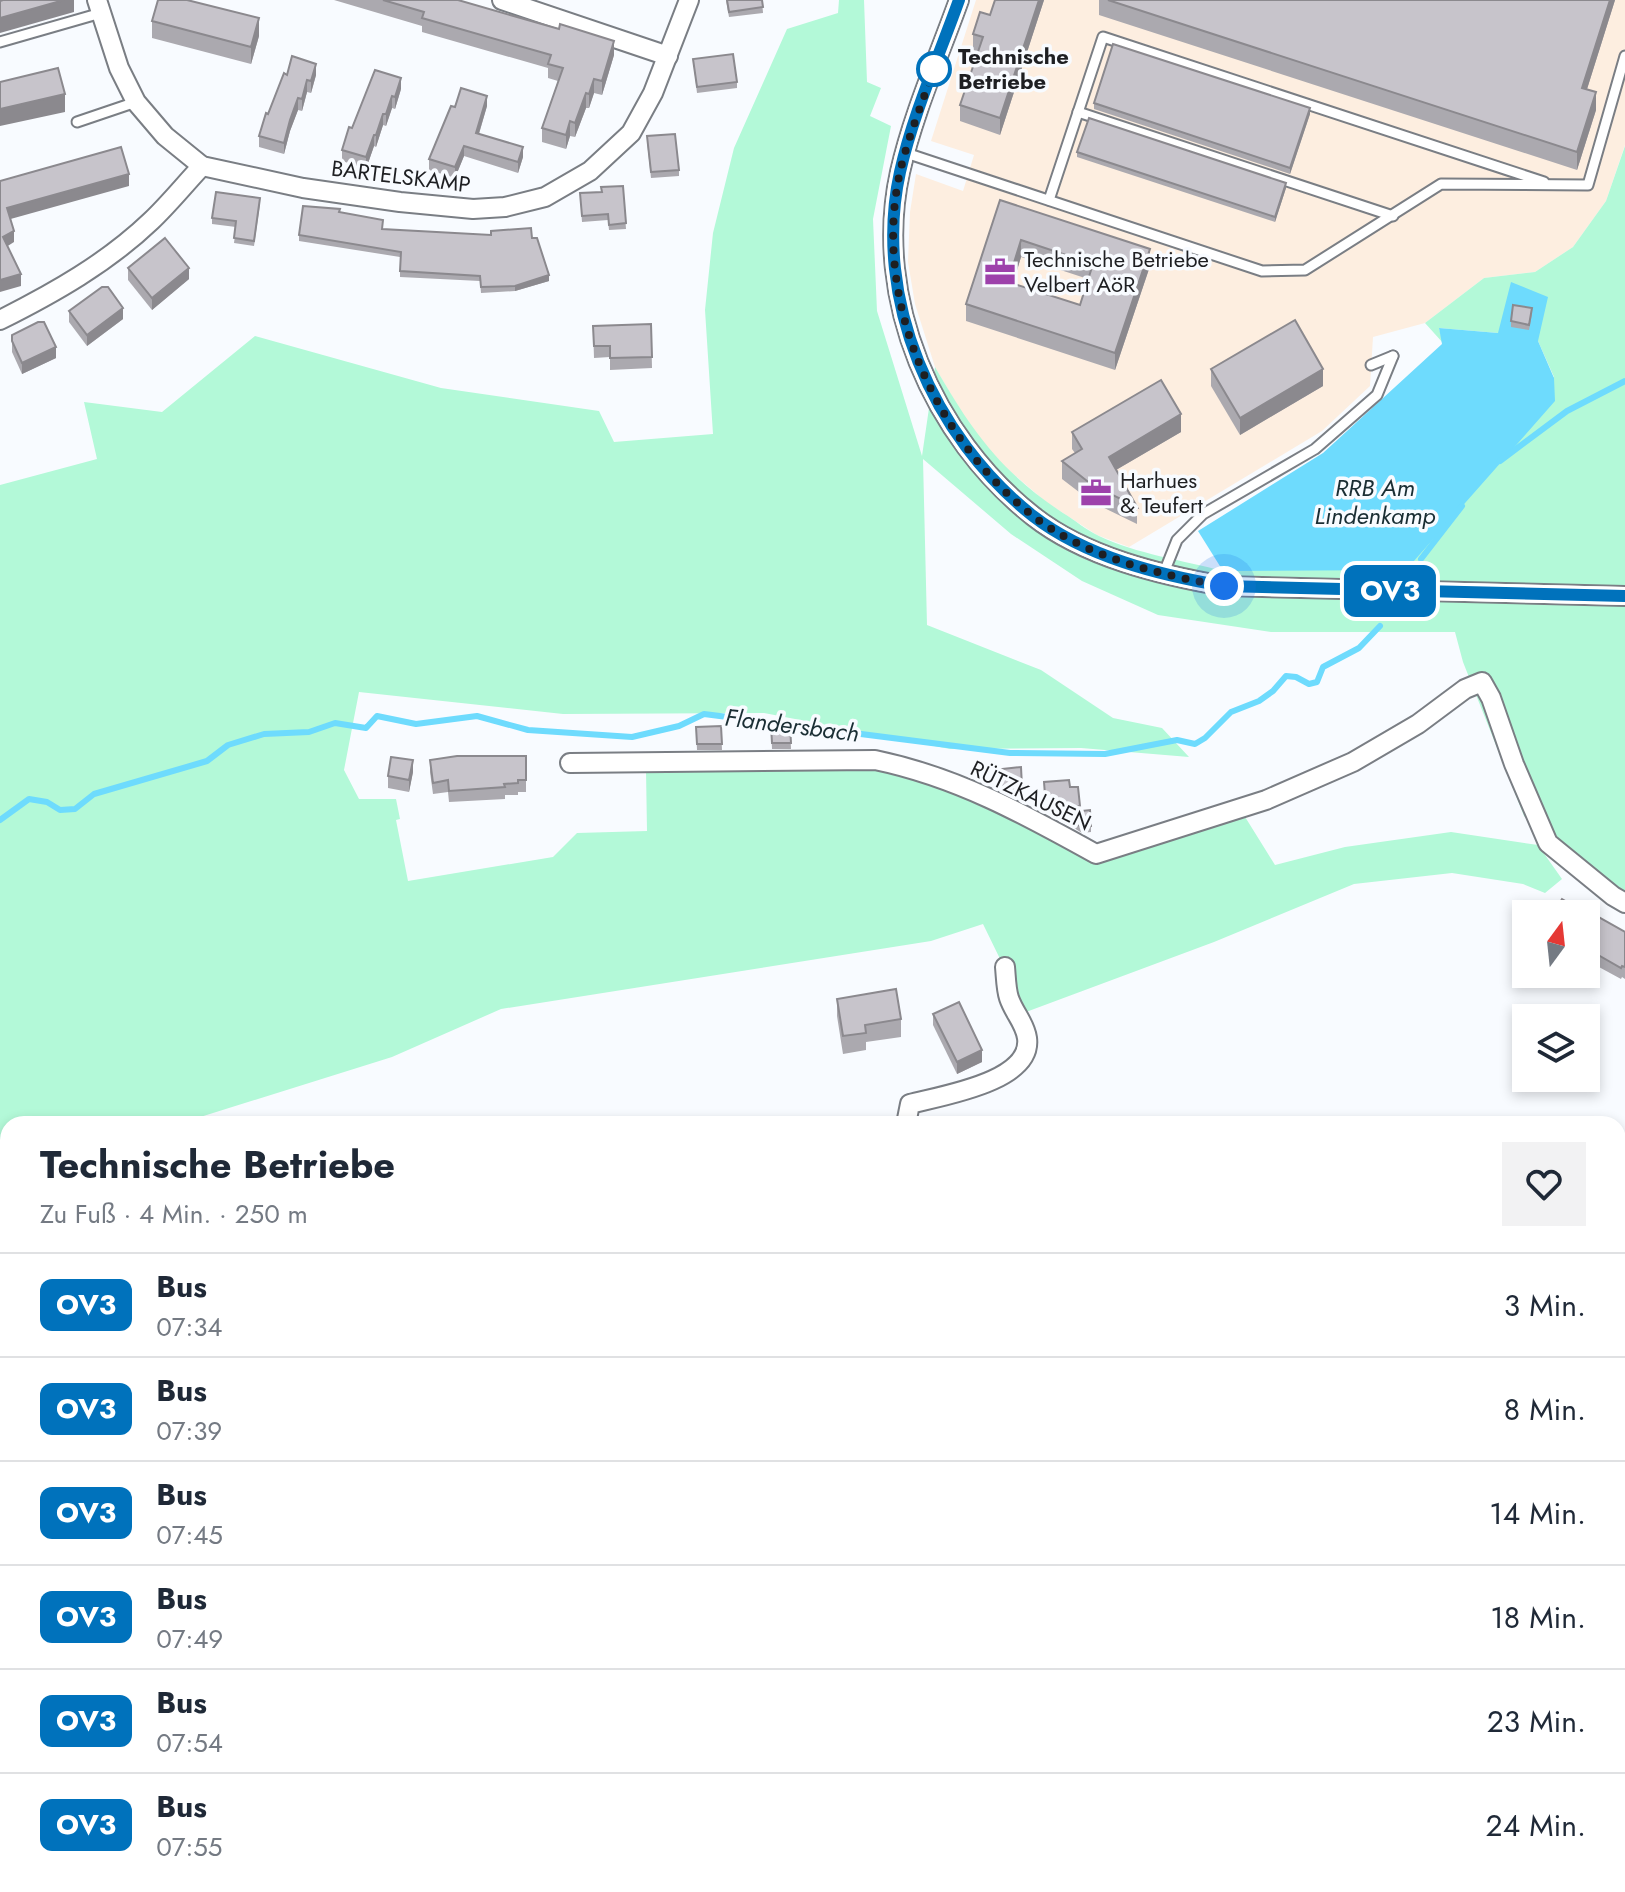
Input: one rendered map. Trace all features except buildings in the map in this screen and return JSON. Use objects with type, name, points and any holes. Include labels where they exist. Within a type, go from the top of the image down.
[{"type":"street","points":[[502,0],[668,56]]},
{"type":"street","name":"BARTELSKAMP","points":[[99,7],[119,68],[136,102],[165,136],[202,166],[265,181],[414,204],[473,209],[505,207],[545,197],[590,171],[631,133],[653,93],[689,0]]},
{"type":"street","points":[[959,0],[900,172],[895,217],[895,262],[901,304],[921,370],[948,423],[986,473],[1034,517],[1091,550],[1163,575],[1224,586],[1625,596]]},
{"type":"street","points":[[0,320],[52,294],[103,260],[151,221],[202,166]]},
{"type":"street","name":"RÜTZKAUSEN","points":[[570,763],[875,760],[920,769],[962,786],[1023,813],[1096,854],[1266,800],[1353,762],[1418,724],[1465,689],[1482,682],[1548,843],[1625,903]]},
{"type":"street","points":[[908,1116],[910,1104],[992,1081],[1004,1076],[1024,1058],[1028,1042],[1024,1024],[1010,999],[1005,967]]},
{"type":"lane","points":[[0,42],[99,7]]},
{"type":"lane","points":[[1049,200],[1103,37],[1553,185]]},
{"type":"lane","points":[[906,153],[1262,271],[1305,270],[1441,184],[1588,185],[1625,56]]},
{"type":"lane","points":[[77,122],[136,102]]},
{"type":"lane","points":[[1078,112],[1393,216]]},
{"type":"lane","points":[[1163,575],[1177,540],[1203,514],[1315,449],[1377,395],[1393,356],[1371,365]]},
{"type":"shaded area","points":[[976,0],[1625,0],[1625,145],[1606,201],[1573,247],[1535,272],[1484,278],[1425,323],[1373,337],[1370,386],[1322,431],[1129,547],[1097,535],[1046,502],[996,459],[968,424],[935,367],[915,304],[908,262],[910,212],[916,174],[963,191],[974,155],[931,141]]},
{"type":"green space","points":[[839,0],[864,0],[867,82],[881,88],[870,116],[891,126],[873,219],[877,311],[922,456],[935,367],[989,448],[1022,481],[1063,513],[1094,534],[1114,542],[1223,571],[1554,377],[1538,341],[1498,333],[1439,328],[1443,343],[1425,323],[1484,278],[1535,272],[1573,247],[1606,201],[1625,146],[1625,891],[1580,863],[1524,816],[1463,662],[1455,632],[1271,632],[1158,615],[1082,581],[1011,534],[923,459],[927,625],[1041,670],[1113,718],[1162,728],[1189,757],[1081,748],[950,749],[764,713],[563,714],[359,692],[344,770],[359,799],[396,799],[400,819],[396,820],[408,881],[553,857],[577,833],[647,831],[646,770],[888,767],[939,784],[1089,855],[1242,812],[1275,865],[1345,847],[1451,832],[1538,845],[1562,879],[1545,893],[1523,884],[1452,873],[1354,884],[1214,942],[1026,1012],[983,924],[931,941],[501,1009],[392,1057],[204,1116],[0,1116],[0,485],[97,459],[84,402],[162,412],[255,336],[441,388],[599,411],[614,442],[713,434],[705,310],[713,233],[734,148],[787,29],[838,13]]},
{"type":"water","name":"RRB Am Lindenkamp","points":[[1511,282],[1548,297],[1538,341],[1554,378],[1555,401],[1406,570],[1223,571],[1198,531],[1323,453],[1442,344],[1439,328],[1498,333]]},
{"type":"waterway","name":"Flandersbach","points":[[1500,461],[1567,411],[1625,381]]},
{"type":"waterway","name":"Flandersbach","points":[[1421,559],[1462,506]]},
{"type":"waterway","name":"Flandersbach","points":[[0,820],[29,799],[47,802],[60,810],[75,809],[94,794],[207,761],[228,745],[264,734],[309,732],[335,723],[366,728],[377,716],[416,724],[477,716],[528,730],[632,737],[679,726],[704,714],[1010,753],[1105,754],[1177,740],[1195,744],[1231,712],[1259,701],[1273,691],[1286,676],[1309,684],[1317,682],[1323,667],[1359,648],[1380,626]]},
{"type":"bus line","name":"OV3","points":[[959,0],[900,172],[895,217],[895,262],[901,304],[921,370],[948,423],[986,473],[1034,517],[1091,550],[1163,575],[1224,586],[1625,596]]},
{"type":"place","name":"Technische Betriebe","points":[[934,69]]},
{"type":"place","name":"Technische Betriebe Velbert AöR","points":[[1000,272]]},
{"type":"place","name":"Harhues & Teufert","points":[[1096,493]]},
{"type":"route","points":[[934,69],[900,172],[895,217],[895,262],[901,304],[921,370],[948,423],[986,473],[1034,517],[1091,550],[1163,575],[1224,586]]}]
